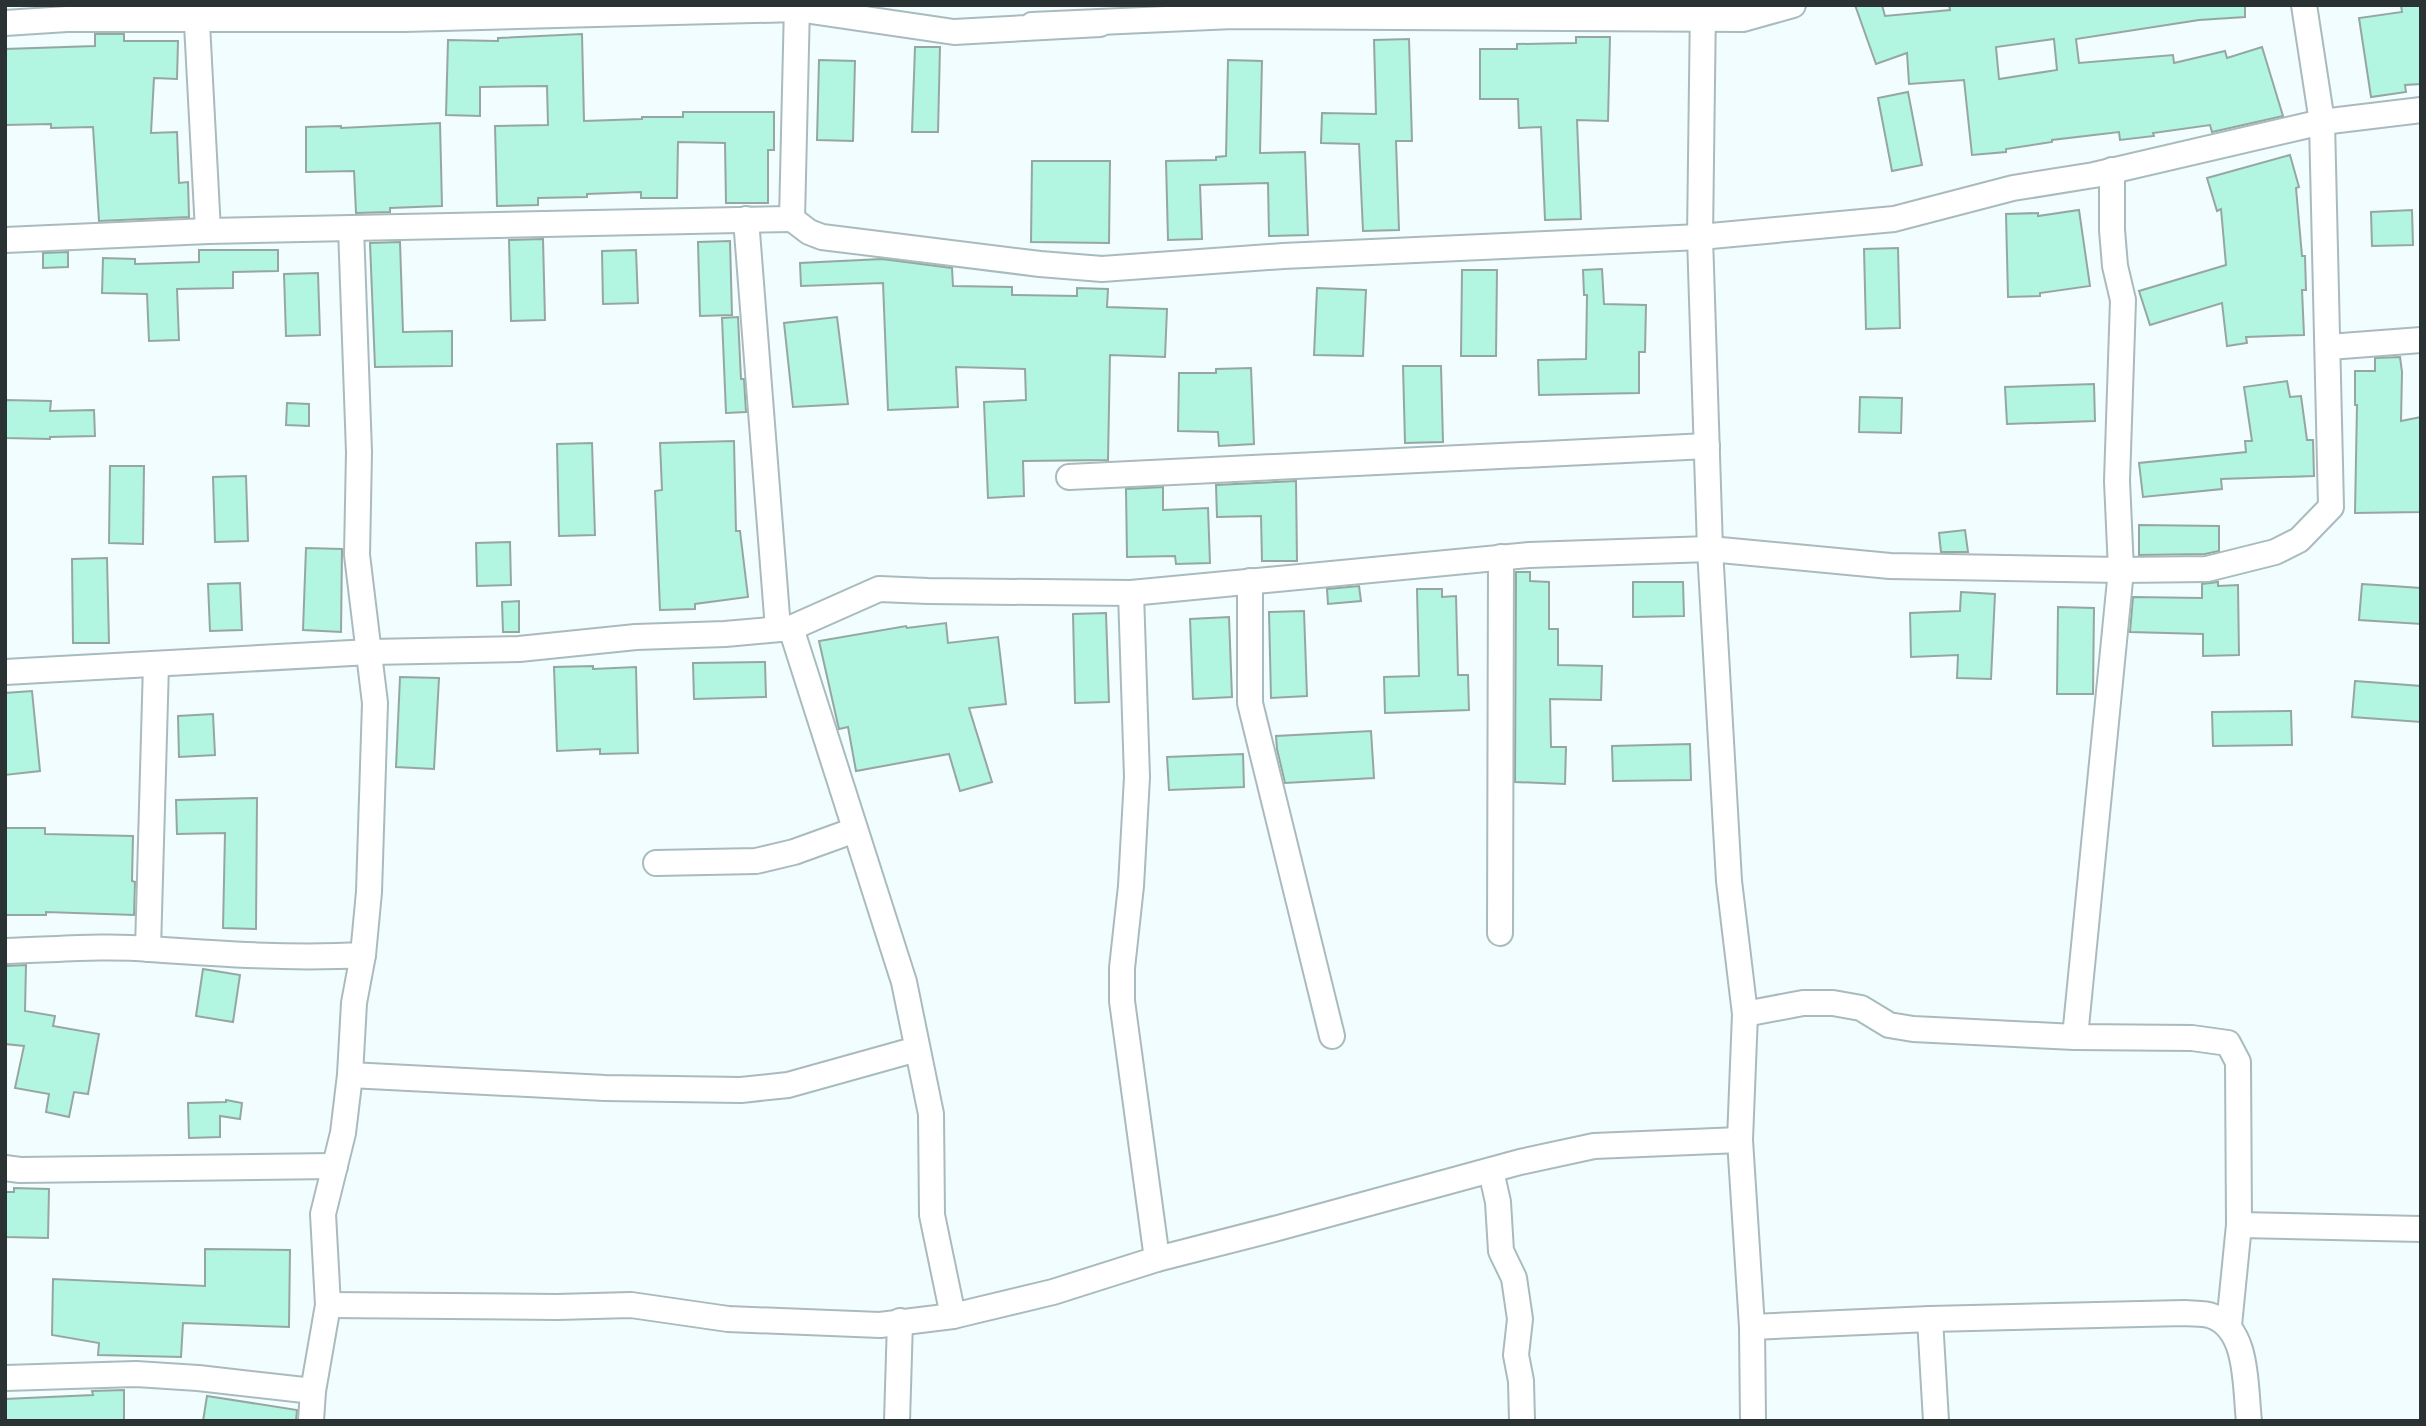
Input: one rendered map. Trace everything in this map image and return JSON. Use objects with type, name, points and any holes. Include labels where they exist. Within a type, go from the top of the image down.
[{"type":"street","points":[[5,23],[197,12],[404,19],[797,7],[954,33],[1100,24],[1032,25],[1233,16],[1703,12],[1743,19],[1793,5]]},
{"type":"street","points":[[5,672],[370,652],[519,649],[636,637],[725,634],[784,628],[879,589],[928,592],[1131,593],[1501,557],[1710,549],[1891,566],[2121,570],[2207,569],[2275,552],[2299,540],[2331,507],[2322,122],[2304,5]]},
{"type":"street","points":[[792,219],[797,7]]},
{"type":"street","points":[[197,12],[208,231]]},
{"type":"street","points":[[1703,12],[1700,237],[1710,549],[1729,881],[1745,1014],[1740,1140],[1752,1327],[1753,1421]]},
{"type":"street","points":[[5,240],[208,231],[792,219],[809,232],[822,237],[1040,264],[1102,268],[1283,256],[1700,237],[1894,219],[2013,188],[2112,170],[2322,122],[2421,110]]},
{"type":"street","points":[[2075,1037],[2121,570],[2117,481],[2123,300],[2115,266],[2112,170]]},
{"type":"street","points":[[746,219],[784,628],[855,830],[904,982],[931,1114],[932,1215],[953,1316]]},
{"type":"street","points":[[311,1421],[313,1391],[328,1306],[323,1214],[343,1133],[354,1003],[363,956],[369,892],[375,703],[357,555],[359,452],[351,228]]},
{"type":"street","points":[[2329,347],[2421,340]]},
{"type":"street","points":[[1069,477],[1707,446]]},
{"type":"street","points":[[1500,933],[1501,557]]},
{"type":"street","points":[[1250,580],[1250,703],[1332,1036]]},
{"type":"street","points":[[1131,593],[1137,776],[1131,886],[1122,968],[1122,1001],[1157,1259]]},
{"type":"street","points":[[148,949],[156,664]]},
{"type":"street","points":[[656,863],[756,861],[794,852],[855,830]]},
{"type":"street","points":[[5,951],[148,949],[305,958],[363,956]]},
{"type":"street","points":[[1745,1014],[1803,1003],[1833,1003],[1861,1008],[1889,1025],[1913,1029],[2075,1037],[2192,1038],[2228,1043],[2238,1062],[2239,1225],[2229,1325]]},
{"type":"street","points":[[350,1075],[605,1088],[741,1090],[788,1085],[916,1049]]},
{"type":"street","points":[[328,1306],[631,1306],[728,1319],[880,1325],[953,1316],[1053,1292],[1157,1259],[1520,1162],[1594,1146],[1740,1140]]},
{"type":"street","points":[[5,1168],[335,1166]]},
{"type":"street","points":[[1491,1171],[1498,1202],[1501,1251],[1514,1278],[1520,1319],[1516,1355],[1521,1381],[1522,1421]]},
{"type":"street","points":[[2239,1225],[2421,1229]]},
{"type":"street","points":[[1752,1327],[2185,1313],[2211,1315],[2229,1325],[2237,1338],[2249,1421]]},
{"type":"street","points":[[1930,1320],[1936,1421]]},
{"type":"street","points":[[897,1421],[900,1321]]},
{"type":"street","points":[[5,1378],[136,1374],[313,1391]]},
{"type":"building","points":[[1855,5],[1882,5],[1885,16],[1950,10],[1949,5],[2245,5],[2245,17],[2199,20],[2076,39],[2079,63],[2173,55],[2174,63],[2225,51],[2227,58],[2262,47],[2283,116],[2212,132],[2210,125],[2120,140],[2119,132],[2052,140],[2006,149],[2006,152],[1972,155],[1964,80],[1909,84],[1907,53],[1876,64]],"holes":[[[2054,39],[2057,70],[1999,79],[1996,47]]]},
{"type":"building","points":[[2401,5],[2421,5],[2421,84],[2405,85],[2406,92],[2371,97],[2359,18],[2402,12]]},
{"type":"building","points":[[95,34],[124,34],[124,41],[178,41],[177,79],[154,78],[151,133],[177,132],[179,183],[188,182],[189,217],[99,221],[93,127],[5,125],[5,49],[95,46]]},
{"type":"building","points":[[582,34],[584,121],[683,117],[683,112],[774,112],[774,150],[768,150],[768,203],[726,203],[725,143],[678,142],[677,198],[641,198],[641,192],[587,194],[587,197],[538,198],[538,205],[497,206],[495,126],[548,125],[547,86],[480,87],[480,116],[446,115],[448,40],[498,41],[498,38]]},
{"type":"building","points":[[1576,37],[1610,37],[1608,121],[1577,120],[1581,219],[1545,220],[1541,127],[1519,128],[1518,99],[1480,99],[1480,49],[1517,49],[1517,44],[1576,43]]},
{"type":"building","points":[[1409,39],[1412,141],[1396,141],[1399,230],[1363,231],[1359,144],[1321,143],[1322,113],[1376,114],[1374,40]]},
{"type":"building","points":[[915,47],[940,47],[938,132],[912,132]]},
{"type":"building","points":[[819,60],[855,61],[853,141],[817,140]]},
{"type":"building","points":[[1228,60],[1262,61],[1260,153],[1305,152],[1308,235],[1269,236],[1268,183],[1200,185],[1202,239],[1168,240],[1166,161],[1216,160],[1216,157],[1226,156]]},
{"type":"building","points":[[1908,92],[1922,165],[1892,171],[1878,98]]},
{"type":"building","points":[[440,123],[442,206],[390,208],[390,212],[356,213],[354,171],[306,172],[306,127]]},
{"type":"building","points":[[2290,155],[2299,187],[2296,188],[2302,256],[2305,256],[2306,290],[2302,290],[2304,335],[2246,337],[2247,343],[2227,346],[2222,303],[2150,325],[2139,291],[2226,265],[2221,209],[2217,211],[2207,178]]},
{"type":"building","points":[[1032,161],[1110,161],[1109,243],[1031,242]]},
{"type":"building","points":[[2079,210],[2090,286],[2040,293],[2040,296],[2008,297],[2006,214],[2038,213],[2038,216]]},
{"type":"building","points":[[2412,210],[2413,245],[2372,246],[2371,212]]},
{"type":"building","points":[[543,239],[545,320],[511,321],[509,240]]},
{"type":"building","points":[[730,241],[732,315],[700,316],[698,242]]},
{"type":"building","points":[[400,242],[403,332],[452,331],[452,366],[375,367],[370,243]]},
{"type":"building","points":[[1898,248],[1900,328],[1866,329],[1864,249]]},
{"type":"building","points":[[199,250],[278,250],[278,271],[233,272],[233,288],[177,289],[179,340],[149,341],[147,294],[102,293],[103,258],[135,259],[135,264],[199,262]]},
{"type":"building","points":[[636,250],[638,303],[603,304],[602,251]]},
{"type":"building","points":[[68,252],[68,267],[43,268],[43,253]]},
{"type":"building","points":[[882,259],[952,268],[953,286],[1012,287],[1012,295],[1077,296],[1077,288],[1108,289],[1107,307],[1167,309],[1165,357],[1110,355],[1108,460],[1023,461],[1024,496],[988,498],[984,402],[1026,400],[1025,369],[956,367],[958,407],[888,410],[883,283],[801,286],[800,263]]},
{"type":"building","points":[[1602,269],[1604,304],[1646,305],[1645,352],[1639,352],[1639,393],[1539,395],[1538,360],[1586,359],[1587,295],[1584,295],[1583,270]]},
{"type":"building","points":[[1462,270],[1497,270],[1496,356],[1461,356]]},
{"type":"building","points":[[318,273],[320,335],[286,336],[284,274]]},
{"type":"building","points":[[1317,288],[1366,290],[1363,356],[1314,355]]},
{"type":"building","points":[[738,317],[741,379],[744,379],[746,412],[726,413],[722,318]]},
{"type":"building","points":[[837,317],[848,404],[793,407],[784,323]]},
{"type":"building","points":[[2400,357],[2401,421],[2421,417],[2421,512],[2355,513],[2355,371],[2375,371],[2375,358]]},
{"type":"building","points":[[1403,366],[1441,366],[1443,442],[1405,443]]},
{"type":"building","points":[[1251,368],[1254,444],[1219,446],[1218,432],[1178,431],[1179,373],[1216,373],[1216,369]]},
{"type":"building","points":[[2287,381],[2290,397],[2301,396],[2307,440],[2313,440],[2314,476],[2221,479],[2222,489],[2143,497],[2139,463],[2246,452],[2245,441],[2252,441],[2244,387]]},
{"type":"building","points":[[2094,384],[2095,421],[2007,424],[2005,387]]},
{"type":"building","points":[[1860,397],[1902,398],[1901,433],[1859,432]]},
{"type":"building","points":[[5,400],[51,401],[50,411],[94,410],[95,436],[5,438]]},
{"type":"building","points":[[287,403],[309,404],[309,426],[286,425]]},
{"type":"building","points":[[734,441],[736,531],[740,531],[748,597],[695,604],[695,609],[660,610],[655,491],[662,490],[660,443]]},
{"type":"building","points":[[592,443],[595,535],[559,536],[557,444]]},
{"type":"building","points":[[110,466],[144,466],[143,544],[109,543]]},
{"type":"building","points":[[246,476],[248,541],[215,542],[213,477]]},
{"type":"building","points":[[1296,481],[1297,561],[1262,561],[1261,516],[1217,517],[1216,485]]},
{"type":"building","points":[[1163,487],[1163,510],[1208,508],[1210,563],[1176,564],[1175,556],[1127,557],[1126,489]]},
{"type":"building","points":[[2139,525],[2219,526],[2219,551],[2205,554],[2139,555]]},
{"type":"building","points":[[1965,530],[1968,552],[1941,552],[1939,533]]},
{"type":"building","points":[[510,542],[511,585],[477,586],[476,543]]},
{"type":"building","points":[[306,548],[342,549],[341,632],[303,630]]},
{"type":"building","points":[[107,558],[109,643],[73,643],[72,559]]},
{"type":"building","points":[[1516,572],[1530,572],[1530,581],[1549,582],[1549,629],[1558,629],[1558,665],[1602,666],[1601,700],[1550,699],[1551,747],[1566,747],[1565,784],[1515,782]]},
{"type":"building","points":[[1633,582],[1683,582],[1684,616],[1633,617]]},
{"type":"building","points":[[2218,582],[2218,586],[2238,585],[2239,655],[2203,656],[2203,634],[2130,632],[2133,597],[2202,598],[2202,584]]},
{"type":"building","points":[[240,583],[242,630],[210,631],[208,584]]},
{"type":"building","points":[[2362,584],[2421,588],[2421,624],[2359,620]]},
{"type":"building","points":[[1359,586],[1361,601],[1328,604],[1327,589]]},
{"type":"building","points":[[1417,589],[1442,589],[1442,597],[1456,596],[1458,675],[1468,675],[1469,710],[1385,713],[1384,677],[1419,676]]},
{"type":"building","points":[[1961,592],[1995,594],[1991,679],[1957,678],[1958,655],[1911,657],[1910,613],[1960,611]]},
{"type":"building","points":[[519,601],[519,632],[503,632],[502,602]]},
{"type":"building","points":[[2058,607],[2094,608],[2093,694],[2057,694]]},
{"type":"building","points":[[1304,611],[1307,696],[1271,698],[1269,612]]},
{"type":"building","points":[[1106,613],[1109,702],[1075,703],[1073,614]]},
{"type":"building","points":[[1229,617],[1232,697],[1193,699],[1190,619]]},
{"type":"building","points":[[946,623],[948,643],[998,637],[1006,704],[969,708],[992,782],[960,791],[949,754],[856,771],[848,727],[839,729],[819,641],[906,626]]},
{"type":"building","points":[[765,662],[766,697],[694,699],[693,663]]},
{"type":"building","points":[[593,666],[593,669],[636,667],[638,753],[600,754],[600,749],[557,751],[554,667]]},
{"type":"building","points":[[400,677],[439,678],[434,769],[396,767]]},
{"type":"building","points":[[2355,681],[2421,686],[2421,722],[2352,717]]},
{"type":"building","points":[[32,691],[40,771],[5,775],[5,693]]},
{"type":"building","points":[[2291,711],[2292,745],[2213,746],[2212,712]]},
{"type":"building","points":[[213,714],[215,755],[179,757],[178,716]]},
{"type":"building","points":[[1371,731],[1374,778],[1285,783],[1276,736]]},
{"type":"building","points":[[1690,744],[1691,780],[1613,781],[1612,746]]},
{"type":"building","points":[[1243,754],[1244,787],[1169,790],[1167,757]]},
{"type":"building","points":[[257,798],[256,929],[223,928],[225,833],[177,834],[176,800]]},
{"type":"building","points":[[5,828],[45,828],[45,834],[133,836],[134,915],[46,912],[46,915],[5,915]]},
{"type":"building","points":[[26,965],[25,1011],[55,1016],[53,1026],[99,1034],[88,1094],[74,1092],[69,1117],[46,1112],[49,1094],[15,1088],[24,1046],[5,1044],[5,966]]},
{"type":"building","points":[[203,969],[240,975],[233,1022],[196,1016]]},
{"type":"building","points":[[226,1100],[242,1103],[240,1119],[220,1116],[220,1137],[189,1138],[188,1103]]},
{"type":"building","points":[[14,1188],[49,1189],[48,1238],[5,1237],[5,1192],[14,1192]]},
{"type":"building","points":[[205,1249],[290,1250],[289,1327],[183,1323],[181,1357],[98,1355],[99,1343],[52,1335],[53,1279],[205,1286]]},
{"type":"building","points":[[124,1390],[124,1421],[5,1421],[5,1399],[93,1395],[92,1391]]},
{"type":"building","points":[[207,1396],[297,1410],[296,1421],[203,1421]]}]
